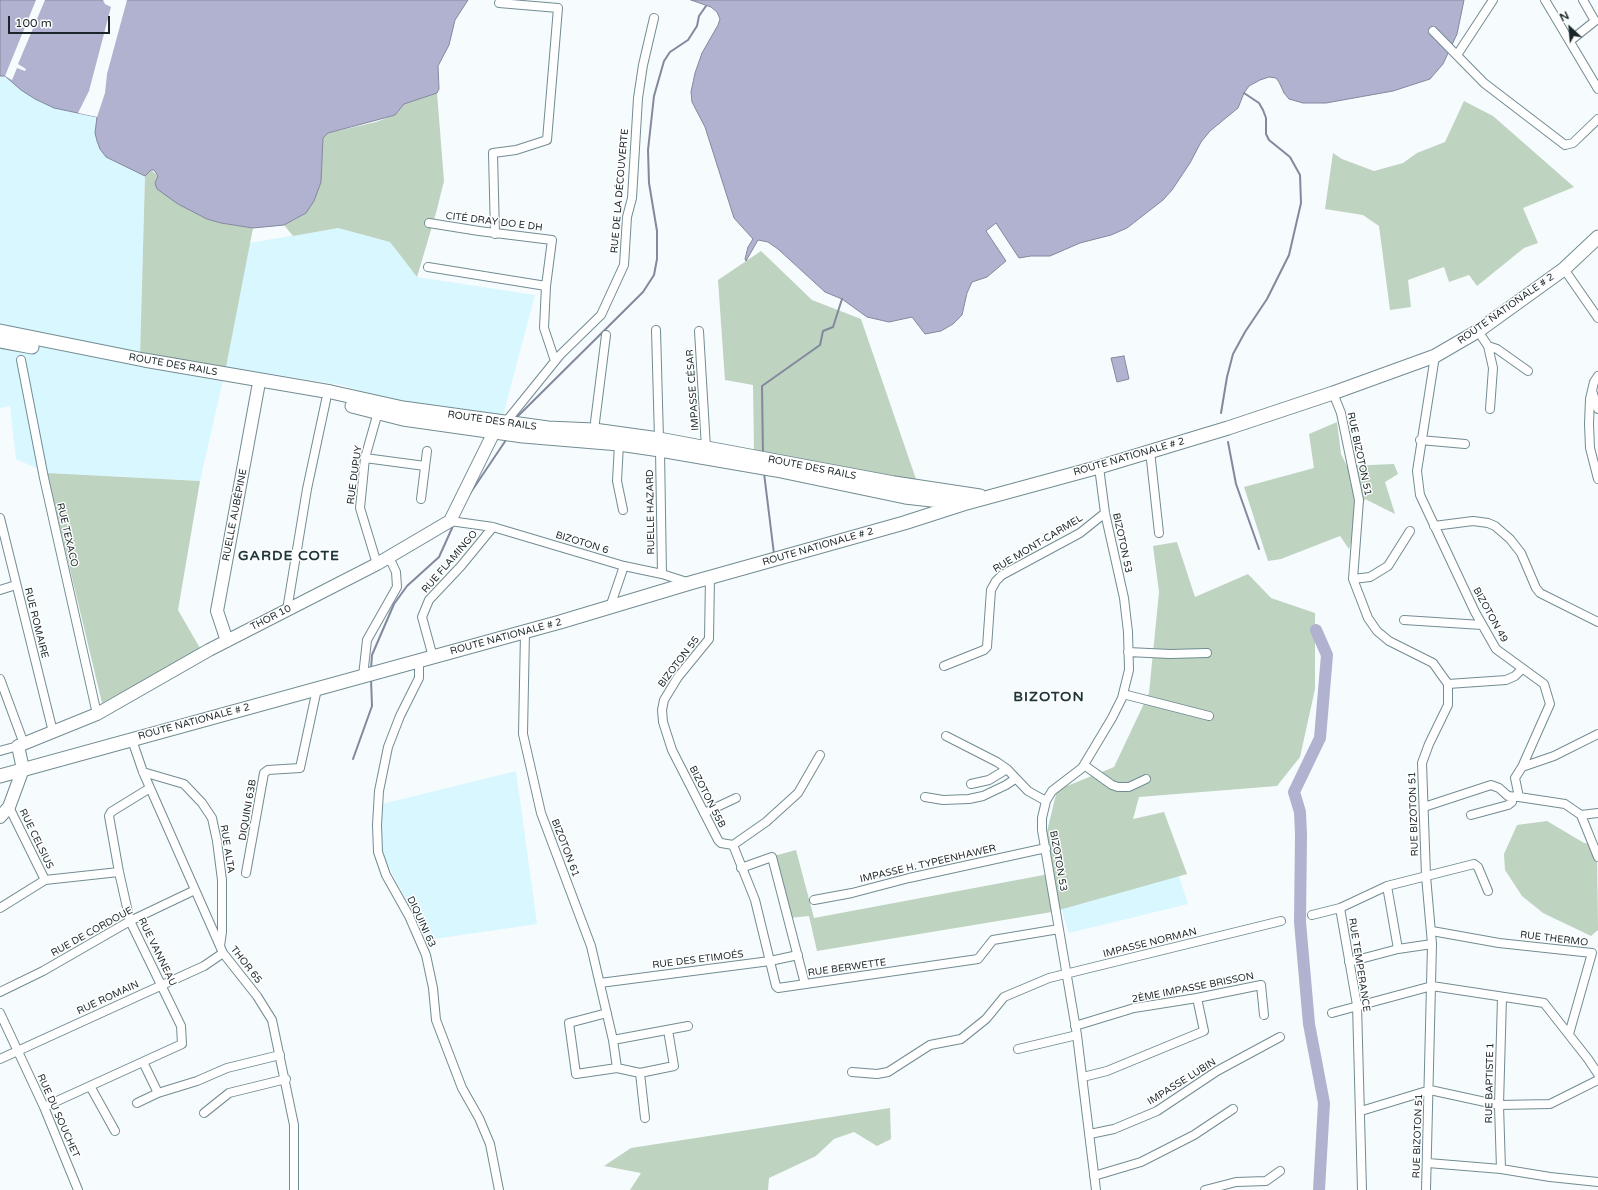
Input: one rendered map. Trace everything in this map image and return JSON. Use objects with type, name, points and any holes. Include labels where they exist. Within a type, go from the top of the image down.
[{"type":"main road","name":"ROUTE NATIONALE # 2","points":[[0,776],[610,608],[710,577],[904,523],[986,497],[1099,467],[1333,393],[1435,356],[1478,331],[1564,269],[1596,242]]},
{"type":"main road","name":"ROUTE DES RAILS","points":[[0,331],[144,360],[331,392],[500,429]]},
{"type":"main road","name":"ROUTE DES RAILS","points":[[0,341],[326,400],[403,419],[524,431],[619,444],[706,448],[755,462]]},
{"type":"main road","name":"ROUTE DES RAILS","points":[[524,431],[548,428],[594,430],[660,445],[776,466],[986,497]]},
{"type":"main road","name":"ROUTE DES RAILS","points":[[776,466],[905,497],[963,504]]},
{"type":"main road","points":[[904,523],[909,519],[910,515],[905,497]]},
{"type":"street","points":[[1457,55],[1493,0]]},
{"type":"street","points":[[1545,0],[1598,89]]},
{"type":"street","points":[[1570,41],[1595,21],[1583,0]]},
{"type":"street","points":[[495,234],[493,153],[516,150],[547,140],[558,8],[499,3]]},
{"type":"street","name":"RUE DE LA DÉCOUVERTE","points":[[500,429],[555,361],[601,315],[624,265],[628,218],[632,198],[638,98],[643,65],[654,18]]},
{"type":"street","points":[[1433,30],[1484,83],[1565,145],[1573,143],[1598,119]]},
{"type":"street","name":"CITÉ DRAY DO E DH","points":[[429,223],[495,234],[552,240],[546,286],[544,328],[555,361]]},
{"type":"street","points":[[428,267],[546,286]]},
{"type":"street","points":[[1564,269],[1598,318]]},
{"type":"street","name":"RUELLE HAZARD","points":[[656,330],[662,574]]},
{"type":"street","name":"IMPASSE CÉSAR","points":[[699,331],[706,448]]},
{"type":"street","points":[[1478,331],[1488,346],[1493,368],[1490,409]]},
{"type":"street","points":[[594,430],[606,335]]},
{"type":"street","points":[[1488,346],[1496,349],[1528,371]]},
{"type":"street","name":"BIZOTON 49","points":[[1435,356],[1420,440],[1417,471],[1420,495],[1482,625],[1496,650],[1544,684],[1550,704],[1522,768],[1515,778],[1516,797]]},
{"type":"street","name":"RUE TEXACO","points":[[21,360],[44,478],[98,714]]},
{"type":"street","points":[[1598,376],[1591,390],[1590,398],[1590,448],[1598,479]]},
{"type":"street","name":"RUELLE AUBÉPINE","points":[[227,641],[217,611],[258,388]]},
{"type":"street","points":[[1591,390],[1598,409]]},
{"type":"street","name":"RUE BIZOTON 51","points":[[1333,393],[1341,413],[1359,500],[1353,579],[1368,618],[1377,631],[1389,641],[1433,663],[1448,684],[1448,705],[1422,762],[1426,876],[1432,931],[1430,1090],[1426,1190]]},
{"type":"street","points":[[287,610],[307,488],[326,400]]},
{"type":"street","name":"RUE DUPUY","points":[[377,564],[360,512],[366,458],[378,412]]},
{"type":"street","points":[[450,521],[484,449],[500,429]]},
{"type":"street","points":[[1420,440],[1465,444]]},
{"type":"street","points":[[619,444],[617,481],[623,510]]},
{"type":"street","points":[[421,499],[427,451]]},
{"type":"street","points":[[1150,451],[1159,533]]},
{"type":"street","points":[[366,458],[425,466]]},
{"type":"street","name":"BIZOTON 53","points":[[1096,1190],[1077,1035],[1042,818],[1046,801],[1052,791],[1068,780],[1084,765],[1112,718],[1123,694],[1129,670],[1128,632],[1124,598],[1105,513],[1099,467]]},
{"type":"street","name":"RUE MONT-CARMEL","points":[[944,666],[984,650],[987,647],[991,590],[996,581],[1002,576],[1080,533],[1105,513]]},
{"type":"street","name":"RUE ROMAIRE","points":[[0,518],[53,732]]},
{"type":"street","name":"THOR 10","points":[[0,751],[21,745],[98,714],[227,641],[377,564],[450,521]]},
{"type":"street","name":"BIZOTON 6","points":[[450,521],[494,527],[624,566],[662,574],[690,583]]},
{"type":"street","points":[[1434,526],[1474,521],[1488,523],[1495,526],[1510,539],[1521,553],[1536,588],[1540,593],[1598,622]]},
{"type":"street","name":"RUE FLAMINGO","points":[[433,656],[422,617],[429,600],[461,566],[494,527]]},
{"type":"street","points":[[1353,579],[1370,577],[1388,566],[1410,531]]},
{"type":"street","points":[[363,676],[367,640],[397,587],[396,572],[389,557]]},
{"type":"street","points":[[610,608],[624,566]]},
{"type":"street","name":"BIZOTON 55","points":[[662,710],[664,700],[678,677],[709,639],[710,577]]},
{"type":"street","points":[[0,590],[16,585]]},
{"type":"street","points":[[1404,620],[1482,625]]},
{"type":"street","name":"BIZOTON 61","points":[[525,632],[523,734],[541,813],[591,946],[613,1040],[617,1068]]},
{"type":"street","points":[[1128,652],[1170,654],[1207,653]]},
{"type":"street","name":"DIQUINI 63","points":[[419,661],[419,678],[400,716],[388,747],[379,791],[377,825],[378,852],[386,875],[409,916],[426,955],[433,988],[436,1020],[462,1088],[479,1118],[490,1144],[499,1190]]},
{"type":"street","points":[[1448,684],[1506,680],[1515,676],[1522,669]]},
{"type":"street","points":[[0,679],[21,745],[23,770],[9,807],[0,817]]},
{"type":"street","name":"DIQUINI 63B","points":[[246,873],[264,773],[268,770],[300,768],[317,689]]},
{"type":"street","points":[[1123,694],[1209,716]]},
{"type":"street","name":"BIZOTON 55B","points":[[662,710],[672,750],[704,813],[720,842],[733,845]]},
{"type":"street","points":[[1522,768],[1554,756],[1598,734]]},
{"type":"street","points":[[946,736],[1007,769],[1014,778],[1035,797],[1046,801]]},
{"type":"street","name":"THOR 65","points":[[132,740],[143,772],[221,949],[257,996],[272,1020],[286,1079],[294,1125],[294,1190]]},
{"type":"street","points":[[733,845],[766,822],[798,793],[820,755]]},
{"type":"street","points":[[1084,765],[1112,785],[1118,787],[1129,787],[1146,779]]},
{"type":"street","points":[[971,784],[989,780],[1007,769]]},
{"type":"street","name":"RUE ALTA","points":[[143,772],[184,784],[202,803],[212,818],[217,841],[222,880],[221,949]]},
{"type":"street","points":[[925,797],[943,800],[969,799],[983,796],[1006,785],[1014,778]]},
{"type":"street","points":[[1424,807],[1491,785],[1516,797],[1565,804],[1580,815],[1598,857]]},
{"type":"street","name":"RUE VANNEAU","points":[[44,1107],[182,1044],[181,1026],[130,921],[118,872],[109,816],[111,812],[150,788]]},
{"type":"street","points":[[1471,815],[1508,804],[1516,797]]},
{"type":"street","points":[[704,813],[736,798]]},
{"type":"street","name":"RUE CELSIUS","points":[[9,807],[45,880]]},
{"type":"street","points":[[1580,815],[1598,813]]},
{"type":"street","name":"RUE BERWETTE","points":[[733,845],[755,900],[777,987],[978,959],[993,940],[1059,929]]},
{"type":"street","name":"IMPASSE H. TYPEENHAWER","points":[[814,900],[852,893],[909,878],[1046,848]]},
{"type":"street","points":[[741,868],[772,857],[805,984]]},
{"type":"street","name":"RUE TEMPERANCE","points":[[1362,1190],[1357,1005],[1340,908],[1387,886],[1476,864],[1488,891]]},
{"type":"street","points":[[0,908],[45,880],[118,872]]},
{"type":"street","points":[[1387,886],[1398,949]]},
{"type":"street","name":"RUE DE CORDOUE","points":[[0,992],[43,971],[130,921],[195,890]]},
{"type":"street","points":[[1312,915],[1340,908]]},
{"type":"street","name":"IMPASSE NORMAN","points":[[852,1072],[877,1074],[888,1072],[930,1045],[961,1038],[986,1019],[1004,997],[1049,978],[1281,921]]},
{"type":"street","name":"RUE THERMO","points":[[1432,931],[1499,943],[1592,953],[1569,1034]]},
{"type":"street","points":[[1349,962],[1398,949],[1432,944]]},
{"type":"street","name":"RUE ROMAIN","points":[[0,1059],[161,984],[204,966],[221,949]]},
{"type":"street","name":"RUE DES ETIMOÉS","points":[[600,983],[770,961],[798,955]]},
{"type":"street","name":"2ÈME IMPASSE BRISSON","points":[[1075,1026],[1134,1008],[1197,998],[1261,985],[1264,1015]]},
{"type":"street","points":[[1332,1012],[1432,986],[1544,1003],[1598,1074]]},
{"type":"street","name":"RUE BAPTISTE 1","points":[[1502,997],[1499,1105],[1502,1169]]},
{"type":"street","points":[[1083,1077],[1107,1071],[1204,1031],[1197,998]]},
{"type":"street","name":"RUE DU SOUCHET","points":[[0,1013],[44,1107],[78,1190]]},
{"type":"street","points":[[607,1013],[569,1023],[575,1072],[578,1074],[617,1068],[640,1073],[674,1066],[668,1030]]},
{"type":"street","points":[[613,1040],[688,1026]]},
{"type":"street","points":[[1018,1049],[1077,1035]]},
{"type":"street","name":"IMPASSE LUBIN","points":[[1090,1134],[1114,1129],[1157,1111],[1217,1071],[1280,1037]]},
{"type":"street","points":[[137,1103],[158,1093],[197,1081],[244,1063],[280,1055]]},
{"type":"street","points":[[143,1062],[158,1093]]},
{"type":"street","points":[[640,1073],[645,1118]]},
{"type":"street","points":[[204,1113],[229,1092],[286,1079]]},
{"type":"street","points":[[1360,1111],[1430,1090],[1499,1105],[1550,1104],[1598,1080]]},
{"type":"street","points":[[90,1086],[115,1131]]},
{"type":"street","points":[[1094,1176],[1140,1162],[1194,1135],[1233,1109]]},
{"type":"street","points":[[1428,1163],[1502,1169],[1550,1177],[1598,1182]]},
{"type":"street","points":[[1211,1190],[1236,1182],[1266,1181],[1280,1171]]},
{"type":"shaded area","points":[[0,0],[468,0],[455,20],[449,45],[438,66],[439,89],[437,93],[404,104],[395,115],[328,133],[323,138],[321,182],[314,201],[306,213],[284,225],[253,228],[221,223],[207,219],[178,204],[157,189],[155,183],[158,176],[154,170],[151,170],[145,176],[106,157],[100,149],[95,133],[97,117],[54,108],[21,90],[5,76],[0,76]]},
{"type":"shaded area","points":[[691,0],[1464,0],[1457,34],[1443,64],[1430,79],[1393,91],[1326,103],[1303,103],[1289,99],[1276,78],[1269,77],[1249,86],[1244,93],[1238,108],[1210,131],[1201,142],[1190,163],[1172,190],[1163,200],[1127,228],[1111,235],[1080,243],[1050,256],[1031,256],[1019,258],[996,223],[986,231],[1006,261],[987,277],[972,282],[967,293],[962,315],[953,324],[941,331],[925,334],[912,317],[889,322],[867,317],[842,299],[825,292],[778,249],[768,242],[758,240],[746,261],[745,259],[748,247],[753,239],[734,218],[705,127],[692,102],[691,92],[695,73],[702,53],[720,19],[717,12],[711,7]]},
{"type":"shaded area","points":[[0,76],[5,76],[35,99],[54,108],[97,117],[97,141],[100,149],[106,157],[145,176],[140,357],[226,367],[200,481],[47,473],[16,459],[10,406],[0,408]]},
{"type":"shaded area","points":[[338,228],[390,242],[417,277],[535,295],[501,423],[385,399],[341,385],[226,367],[249,243]]},
{"type":"shaded area","points":[[1124,356],[1129,379],[1117,382],[1111,358]]},
{"type":"shaded area","points":[[516,771],[537,924],[427,940],[386,861],[382,846],[382,804]]},
{"type":"shaded area","points":[[1171,852],[1188,904],[1069,933],[1053,883]]},
{"type":"green space","points":[[437,93],[444,181],[417,277],[390,242],[338,228],[293,236],[284,225],[306,213],[321,182],[323,138],[328,133],[376,122],[395,115],[404,104]]},
{"type":"green space","points":[[1464,101],[1493,116],[1574,187],[1523,208],[1538,243],[1524,248],[1477,286],[1469,275],[1449,282],[1444,267],[1408,280],[1411,307],[1390,310],[1379,226],[1363,215],[1325,209],[1333,153],[1342,159],[1374,171],[1403,163],[1417,153],[1445,142]]},
{"type":"green space","points":[[151,170],[158,176],[155,183],[207,219],[221,223],[253,228],[226,367],[140,357],[145,176]]},
{"type":"green space","points":[[761,251],[812,300],[861,319],[918,485],[754,452],[753,385],[725,380],[718,280]]},
{"type":"green space","points":[[1337,422],[1341,454],[1347,466],[1394,464],[1398,474],[1385,482],[1395,514],[1365,499],[1349,549],[1340,536],[1281,559],[1268,561],[1244,487],[1314,468],[1309,434]]},
{"type":"green space","points":[[47,473],[200,481],[178,610],[201,650],[102,703]]},
{"type":"green space","points":[[1177,542],[1195,597],[1248,574],[1271,598],[1315,613],[1315,689],[1300,757],[1277,786],[1139,797],[1133,819],[1164,812],[1187,874],[1052,912],[817,951],[809,916],[789,918],[774,856],[796,850],[814,918],[1049,874],[1044,844],[1057,790],[1114,767],[1149,693],[1159,592],[1153,546]]},
{"type":"green space","points":[[1547,821],[1584,843],[1597,844],[1598,930],[1591,936],[1543,913],[1522,896],[1505,870],[1504,854],[1517,825]]},
{"type":"green space","points":[[890,1108],[891,1139],[877,1146],[854,1132],[834,1139],[816,1156],[769,1178],[768,1190],[630,1190],[641,1173],[604,1166],[631,1148]]},
{"type":"pier","points":[[36,0],[45,0],[18,64],[26,69],[25,71],[17,68],[12,80],[5,76]]},
{"type":"pier","points":[[103,0],[127,0],[107,74],[105,93],[97,117],[78,113],[89,91],[111,7],[105,4]]},
{"type":"waterway","points":[[517,417],[643,292],[654,275],[657,259],[657,231],[649,183],[648,150],[654,96],[664,61],[670,52],[688,40],[697,26],[699,16],[706,6]]},
{"type":"waterway","points":[[1221,413],[1227,377],[1233,354],[1245,332],[1267,299],[1289,255],[1301,203],[1300,175],[1290,157],[1269,140],[1266,134],[1266,118],[1259,103],[1244,93]]},
{"type":"waterway","points":[[763,455],[762,386],[820,345],[823,331],[833,327],[842,299]]},
{"type":"waterway","points":[[469,495],[506,440]]},
{"type":"waterway","points":[[1228,442],[1236,484],[1259,549]]},
{"type":"waterway","points":[[764,473],[774,554]]},
{"type":"waterway","points":[[371,669],[372,655],[394,604],[407,586],[439,557],[453,526]]},
{"type":"waterway","points":[[1316,630],[1327,655],[1320,738],[1294,792],[1300,812],[1300,922],[1309,1024],[1324,1103],[1319,1190]]},
{"type":"waterway","points":[[353,759],[372,706],[371,679]]},
{"type":"district","name":"GARDE COTE","points":[[289,556]]},
{"type":"district","name":"BIZOTON","points":[[1049,697]]}]
